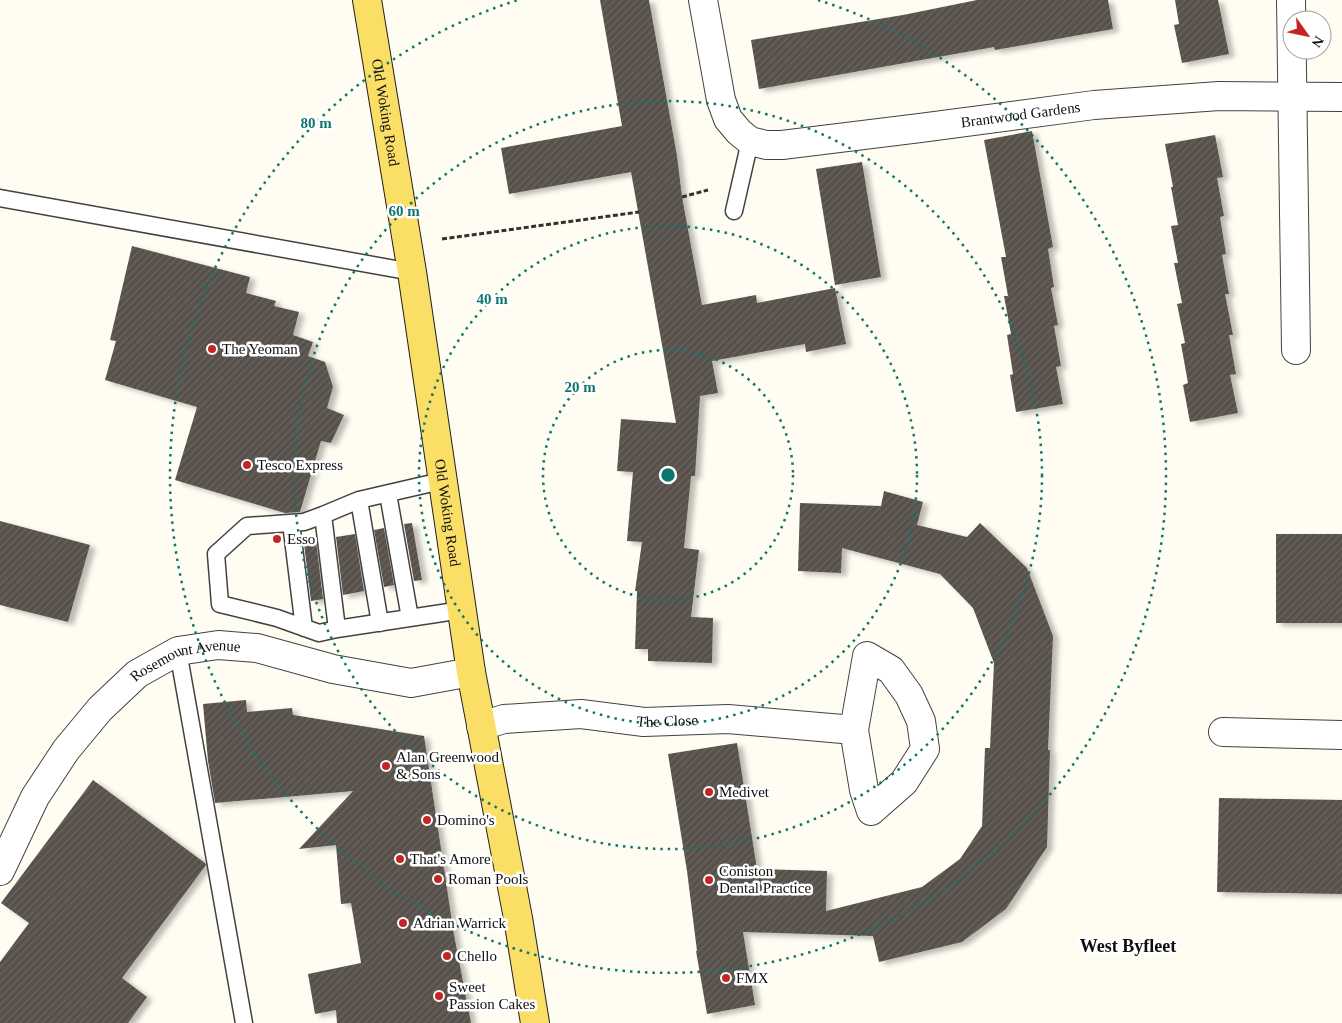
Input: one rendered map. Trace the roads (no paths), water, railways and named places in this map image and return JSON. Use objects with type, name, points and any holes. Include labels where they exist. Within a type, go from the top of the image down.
[{"type":"main road","name":"Old Woking Road","points":[[367,0],[412,272],[441,480],[471,672],[536,1023]]},
{"type":"street","points":[[703,0],[721,100],[728,118],[739,132],[750,141]]},
{"type":"street","points":[[1291,0],[1296,350]]},
{"type":"street","name":"Brantwood Gardens","points":[[750,141],[766,145],[782,145],[1094,105],[1219,96],[1342,97]]},
{"type":"street","name":"Rosemount Avenue","points":[[0,871],[35,797],[66,750],[100,709],[137,674],[178,651],[218,645],[257,648],[333,669],[411,684],[471,672]]},
{"type":"street","points":[[867,656],[891,670],[909,695],[921,721],[925,749],[904,782],[871,811],[864,790],[854,730],[867,656]]},
{"type":"street","name":"The Close","points":[[481,726],[504,719],[581,714],[644,722],[728,719],[854,730]]},
{"type":"street","points":[[1223,732],[1342,735]]},
{"type":"lane","points":[[734,211],[750,141]]},
{"type":"lane","points":[[0,198],[412,272]]},
{"type":"lane","points":[[441,480],[359,500],[304,522],[247,526],[216,554],[220,604],[277,618],[319,633],[462,610]]},
{"type":"lane","points":[[388,494],[410,618]]},
{"type":"lane","points":[[359,500],[380,623]]},
{"type":"lane","points":[[323,515],[337,629]]},
{"type":"lane","points":[[291,523],[304,628]]},
{"type":"lane","points":[[178,651],[244,1023]]},
{"type":"place","name":"The Yeoman","points":[[212,349]]},
{"type":"place","name":"Tesco Express","points":[[247,465]]},
{"type":"place","name":"Esso","points":[[277,539]]},
{"type":"place","name":"Alan Greenwood & Sons","points":[[386,766]]},
{"type":"place","name":"Medivet","points":[[709,792]]},
{"type":"place","name":"Domino's","points":[[427,820]]},
{"type":"place","name":"That's Amore","points":[[400,859]]},
{"type":"place","name":"Roman Pools","points":[[438,879]]},
{"type":"place","name":"Coniston Dental Practice","points":[[709,880]]},
{"type":"place","name":"Adrian Warrick","points":[[403,923]]},
{"type":"place","name":"Chello","points":[[447,956]]},
{"type":"place","name":"FMX","points":[[726,978]]},
{"type":"place","name":"Sweet Passion Cakes","points":[[439,996]]},
{"type":"district","name":"West Byfleet","points":[[1128,946]]}]
